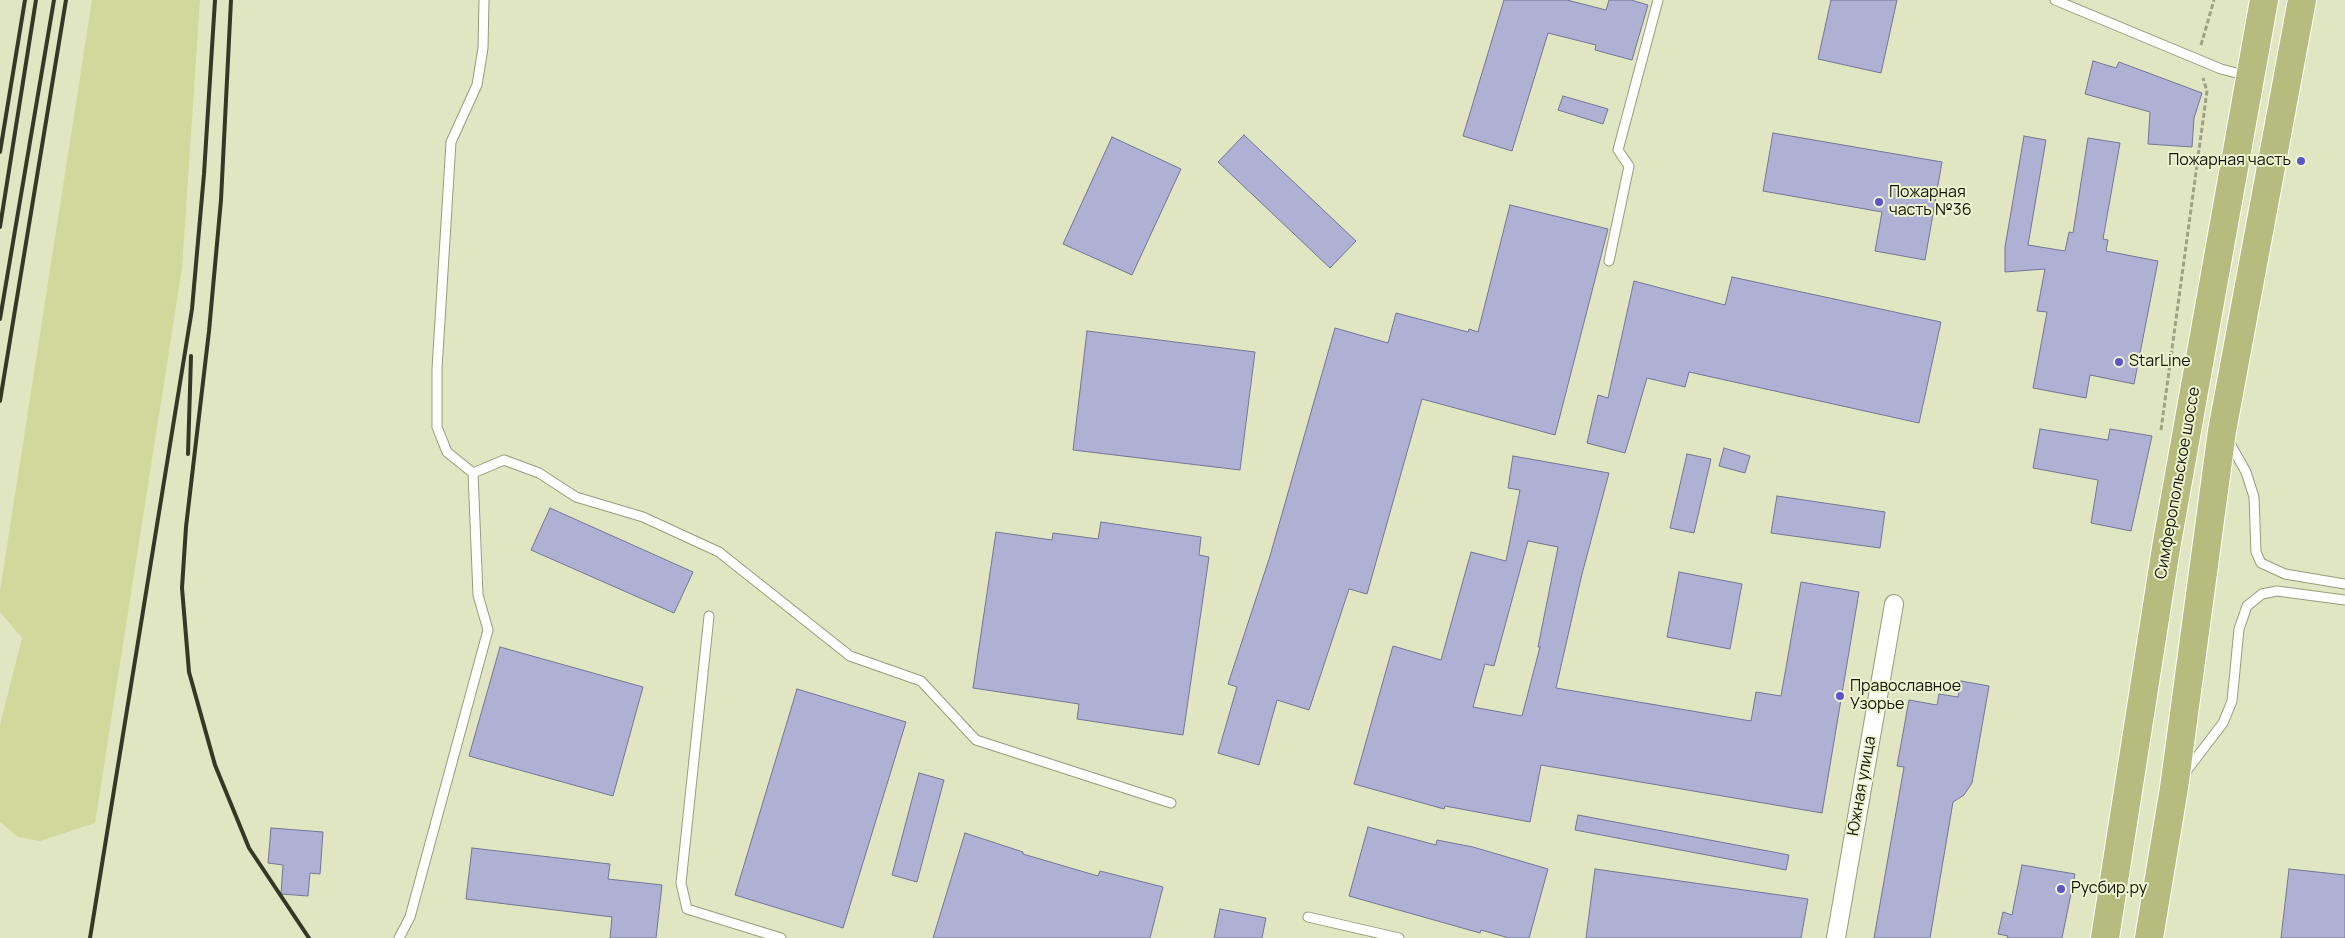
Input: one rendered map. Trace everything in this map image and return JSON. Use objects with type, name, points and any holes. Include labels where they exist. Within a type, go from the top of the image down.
[{"type":"main road","name":"Симферопольское шоссе","points":[[2105,938],[2166,548],[2264,0]]},
{"type":"main road","points":[[2149,938],[2174,788],[2222,431],[2302,0]]},
{"type":"street","name":"Южная улица","points":[[1836,938],[1894,604]]},
{"type":"lane","points":[[474,472],[447,452],[437,426],[438,369],[451,142],[477,85],[483,48],[484,0]]},
{"type":"lane","points":[[1608,261],[1629,166],[1618,150],[1658,0]]},
{"type":"lane","points":[[2055,0],[2221,69],[2251,77]]},
{"type":"lane","points":[[2222,431],[2246,472],[2254,497],[2256,552],[2262,563],[2285,574],[2345,584]]},
{"type":"lane","points":[[474,472],[504,460],[539,472],[576,497],[643,518],[719,552],[850,656],[921,681],[976,740],[1171,803]]},
{"type":"lane","points":[[399,938],[410,918],[488,630],[478,595],[474,472]]},
{"type":"lane","points":[[2174,788],[2223,722],[2232,701],[2239,628],[2247,606],[2262,594],[2278,591],[2345,600]]},
{"type":"lane","points":[[709,616],[681,883],[687,909],[781,938]]},
{"type":"lane","points":[[1308,917],[1399,938]]},
{"type":"path","points":[[2160,437],[2207,91],[2198,59],[2214,0]]},
{"type":"green space","points":[[92,0],[200,0],[182,268],[95,823],[40,841],[18,837],[0,822],[0,725],[22,638],[0,612],[0,591]]},
{"type":"building","points":[[1504,0],[1567,0],[1606,10],[1609,0],[1631,0],[1648,5],[1632,60],[1595,50],[1596,45],[1548,33],[1512,151],[1463,136]]},
{"type":"building","points":[[1831,0],[1897,0],[1881,73],[1818,59]]},
{"type":"building","points":[[2093,61],[2116,68],[2119,62],[2202,93],[2194,118],[2192,147],[2148,144],[2150,112],[2085,94]]},
{"type":"building","points":[[1563,96],[1608,109],[1603,124],[1558,110]]},
{"type":"building","name":"Пожарная часть №36","points":[[1773,133],[1942,162],[1925,260],[1875,251],[1882,212],[1763,191]]},
{"type":"building","points":[[1244,135],[1356,241],[1330,268],[1218,162]]},
{"type":"building","points":[[2024,136],[2046,140],[2028,245],[2065,251],[2069,232],[2073,233],[2088,138],[2120,143],[2103,239],[2108,240],[2106,251],[2158,261],[2134,384],[2090,375],[2086,398],[2033,388],[2047,312],[2037,311],[2045,269],[2005,272],[2005,247]]},
{"type":"building","points":[[1112,137],[1181,169],[1132,275],[1063,244]]},
{"type":"building","points":[[1510,205],[1608,229],[1555,435],[1422,399],[1367,594],[1349,589],[1309,710],[1277,700],[1259,765],[1218,753],[1237,687],[1228,684],[1270,556],[1335,328],[1388,343],[1396,313],[1468,332],[1469,329],[1478,332]]},
{"type":"building","points":[[1732,277],[1941,322],[1919,423],[1689,372],[1685,387],[1647,378],[1625,453],[1587,443],[1598,395],[1608,398],[1634,281],[1725,305]]},
{"type":"building","points":[[1087,331],[1255,352],[1240,470],[1073,450]]},
{"type":"building","points":[[2040,429],[2108,440],[2110,429],[2152,436],[2131,531],[2091,523],[2098,480],[2033,468]]},
{"type":"building","points":[[1724,448],[1750,456],[1745,473],[1719,466]]},
{"type":"building","points":[[1687,454],[1711,459],[1694,533],[1670,528]]},
{"type":"building","points":[[1513,456],[1609,473],[1582,574],[1556,688],[1751,721],[1756,692],[1781,696],[1801,582],[1859,592],[1822,813],[1541,765],[1530,822],[1445,806],[1444,809],[1354,784],[1393,646],[1441,660],[1471,552],[1506,561],[1520,490],[1508,488]],"holes":[[[1528,541],[1558,547],[1538,647],[1540,647],[1522,716],[1473,707],[1485,664],[1494,666]]]},
{"type":"building","points":[[1777,496],[1885,512],[1880,548],[1771,533]]},
{"type":"building","points":[[550,508],[693,572],[674,613],[531,550]]},
{"type":"building","points":[[1101,522],[1201,537],[1199,555],[1209,557],[1183,735],[1077,719],[1079,704],[973,688],[996,532],[1052,540],[1053,533],[1098,539]]},
{"type":"building","points":[[1679,572],[1742,584],[1730,649],[1667,637]]},
{"type":"building","points":[[500,647],[643,687],[613,796],[469,756]]},
{"type":"building","points":[[1961,681],[1989,686],[1972,783],[1964,795],[1953,802],[1930,938],[1874,938],[1904,767],[1897,766],[1909,700],[1937,705],[1939,694],[1958,697]]},
{"type":"building","points":[[797,689],[906,722],[843,928],[735,895]]},
{"type":"building","points":[[919,773],[944,780],[917,882],[892,875]]},
{"type":"building","points":[[1578,815],[1789,855],[1786,870],[1575,830]]},
{"type":"building","points":[[1368,827],[1436,845],[1437,840],[1473,847],[1548,869],[1529,938],[1509,938],[1481,930],[1480,933],[1349,896]]},
{"type":"building","points":[[271,828],[323,832],[320,874],[310,873],[308,896],[281,894],[283,865],[268,863]]},
{"type":"building","points":[[965,833],[1023,852],[1023,854],[1098,876],[1100,871],[1163,887],[1150,938],[933,938]]},
{"type":"building","points":[[472,848],[610,864],[608,879],[662,885],[656,938],[610,938],[612,917],[466,899]]},
{"type":"building","points":[[2022,865],[2075,874],[2062,938],[2007,938],[2008,936],[1998,934],[2003,912],[2012,915]]},
{"type":"building","points":[[1595,869],[1808,899],[1801,938],[1586,938]]},
{"type":"building","points":[[2289,869],[2345,875],[2345,938],[2281,938]]},
{"type":"building","points":[[1220,909],[1266,918],[1262,938],[1214,938]]},
{"type":"railway","points":[[0,152],[25,0]]},
{"type":"railway","points":[[0,227],[36,0]]},
{"type":"railway","points":[[0,319],[54,0]]},
{"type":"railway","points":[[0,401],[66,0]]},
{"type":"railway","points":[[90,938],[192,309],[204,174],[215,0]]},
{"type":"railway","points":[[231,0],[221,200],[209,331],[186,527],[182,588],[189,672],[215,765],[249,848],[309,938]]},
{"type":"railway","points":[[188,454],[191,356]]},
{"type":"place","name":"Пожарная часть","points":[[2301,161]]},
{"type":"place","name":"Пожарная часть №36","points":[[1879,202]]},
{"type":"place","name":"StarLine","points":[[2119,362]]},
{"type":"place","name":"Православное Узорье","points":[[1840,696]]},
{"type":"place","name":"Русбир.ру","points":[[2061,889]]}]
